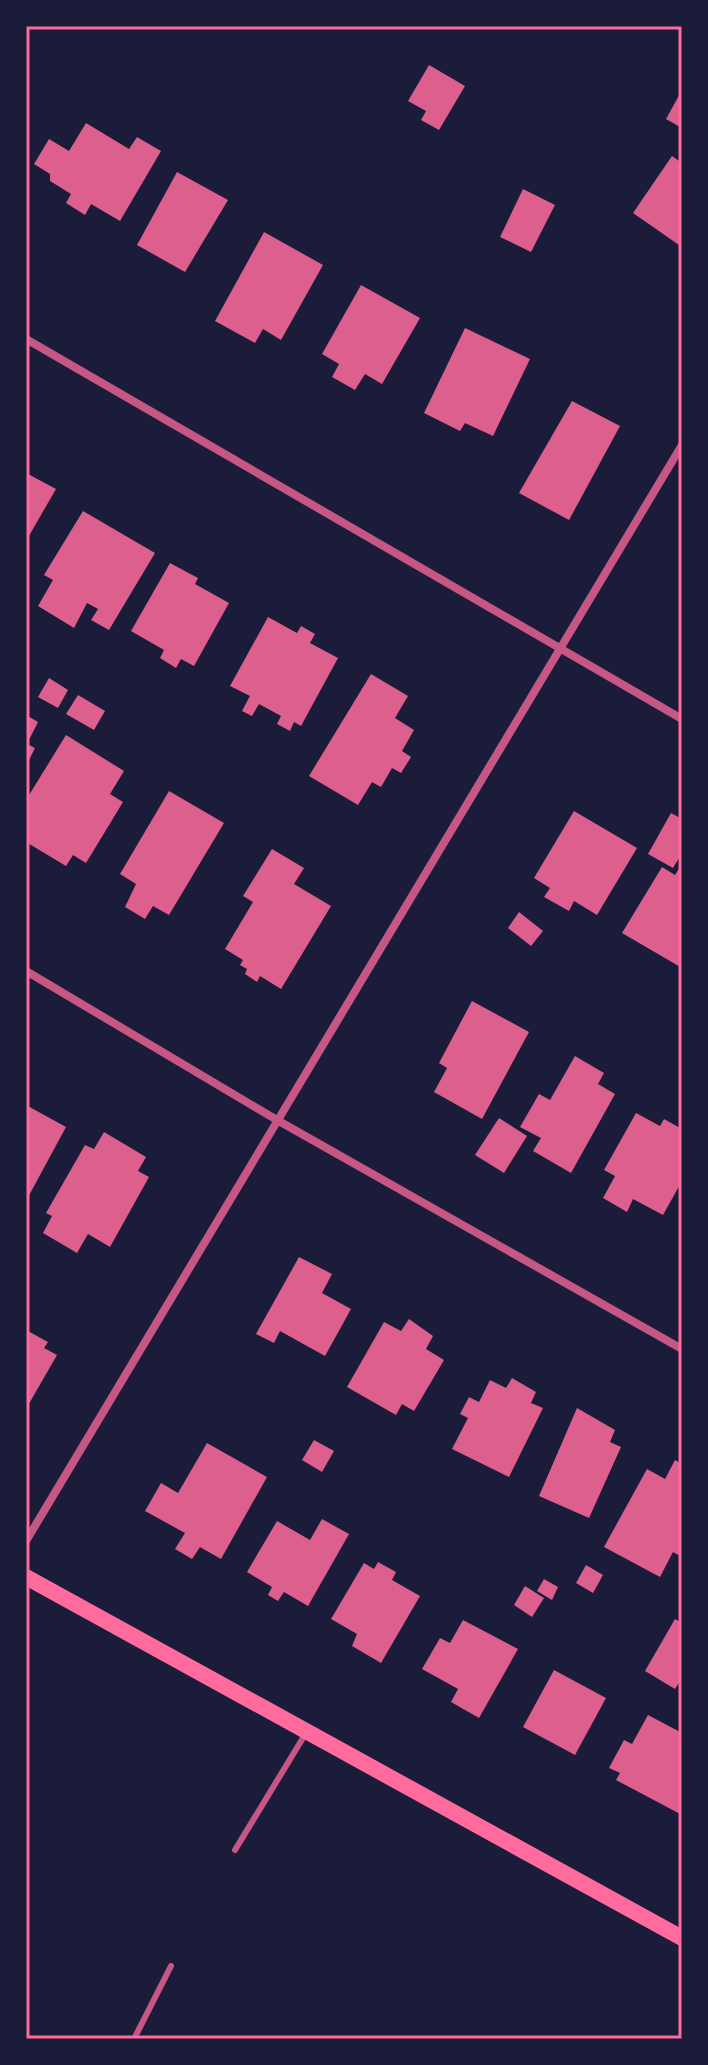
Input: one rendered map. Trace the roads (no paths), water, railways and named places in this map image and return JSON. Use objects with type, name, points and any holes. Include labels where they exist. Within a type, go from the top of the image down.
[{"type":"main road","points":[[26,1577],[682,1938]]},
{"type":"street","points":[[26,339],[682,719]]},
{"type":"street","points":[[26,1541],[682,445]]},
{"type":"street","points":[[26,971],[277,1120],[682,1349]]},
{"type":"lane","points":[[235,1850],[307,1732]]},
{"type":"lane","points":[[134,2039],[171,1966]]}]
